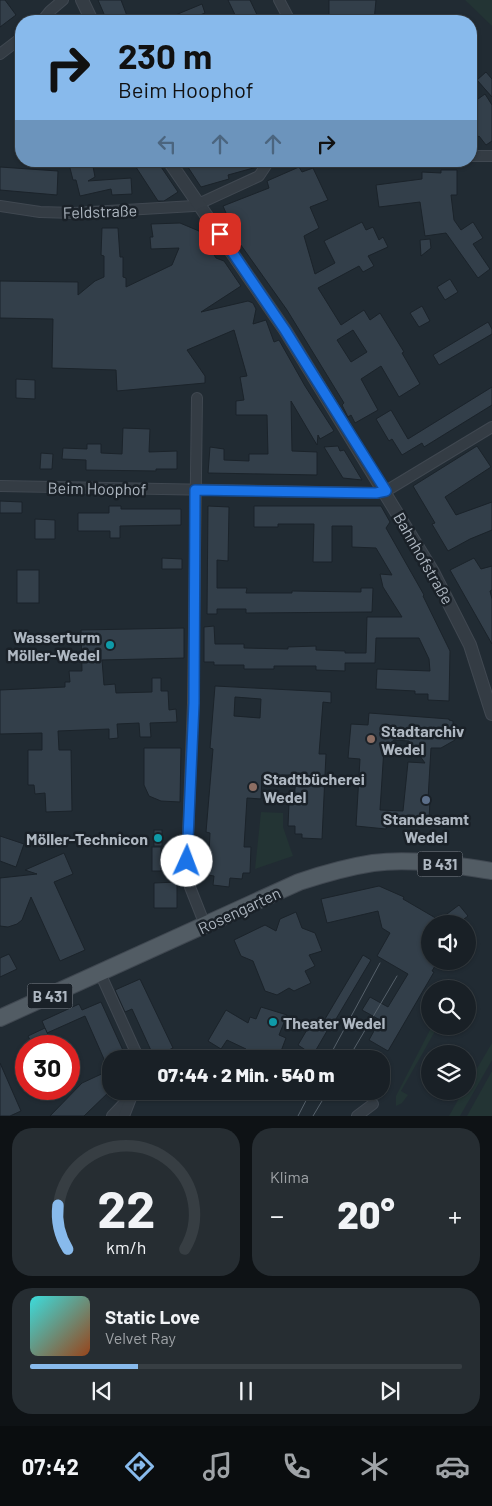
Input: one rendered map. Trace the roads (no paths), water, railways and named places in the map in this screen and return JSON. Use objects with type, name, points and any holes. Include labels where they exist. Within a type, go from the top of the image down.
[{"type":"main road","name":"Rosengarten","points":[[0,1018],[298,882],[345,868],[374,863],[428,863],[492,870]]},
{"type":"street","points":[[47,15],[63,0]]},
{"type":"street","points":[[82,0],[89,15]]},
{"type":"street","points":[[279,0],[287,15]]},
{"type":"street","points":[[0,54],[15,43]]},
{"type":"street","points":[[477,156],[492,156]]},
{"type":"street","name":"Bahnhofstraße","points":[[173,167],[285,330],[386,491],[450,603],[470,645],[492,714]]},
{"type":"street","name":"Feldstraße","points":[[0,206],[40,212],[74,213],[181,207],[199,204],[258,176],[265,167]]},
{"type":"street","points":[[197,398],[194,703],[187,861],[190,887],[205,925]]},
{"type":"street","points":[[386,491],[492,427]]},
{"type":"street","name":"Beim Hoophof","points":[[0,486],[376,493],[386,491]]},
{"type":"street","points":[[100,973],[135,1050]]},
{"type":"street","points":[[112,1116],[126,1100]]},
{"type":"street","points":[[124,1116],[130,1100]]},
{"type":"street","points":[[357,1116],[373,1104]]},
{"type":"tram line","points":[[333,1050],[380,963]]},
{"type":"tram line","points":[[353,1050],[397,976]]},
{"type":"tram line","points":[[298,1116],[306,1100]]},
{"type":"tram line","points":[[313,1116],[323,1100]]},
{"type":"place","name":"Wasserturm Möller-Wedel","points":[[110,645]]},
{"type":"place","name":"Stadtarchiv Wedel","points":[[371,739]]},
{"type":"place","name":"Stadtbücherei Wedel","points":[[253,787]]},
{"type":"place","name":"Standesamt Wedel","points":[[426,800]]},
{"type":"place","name":"Möller-Technicon","points":[[158,838]]},
{"type":"place","name":"Theater Wedel","points":[[273,1022]]}]
